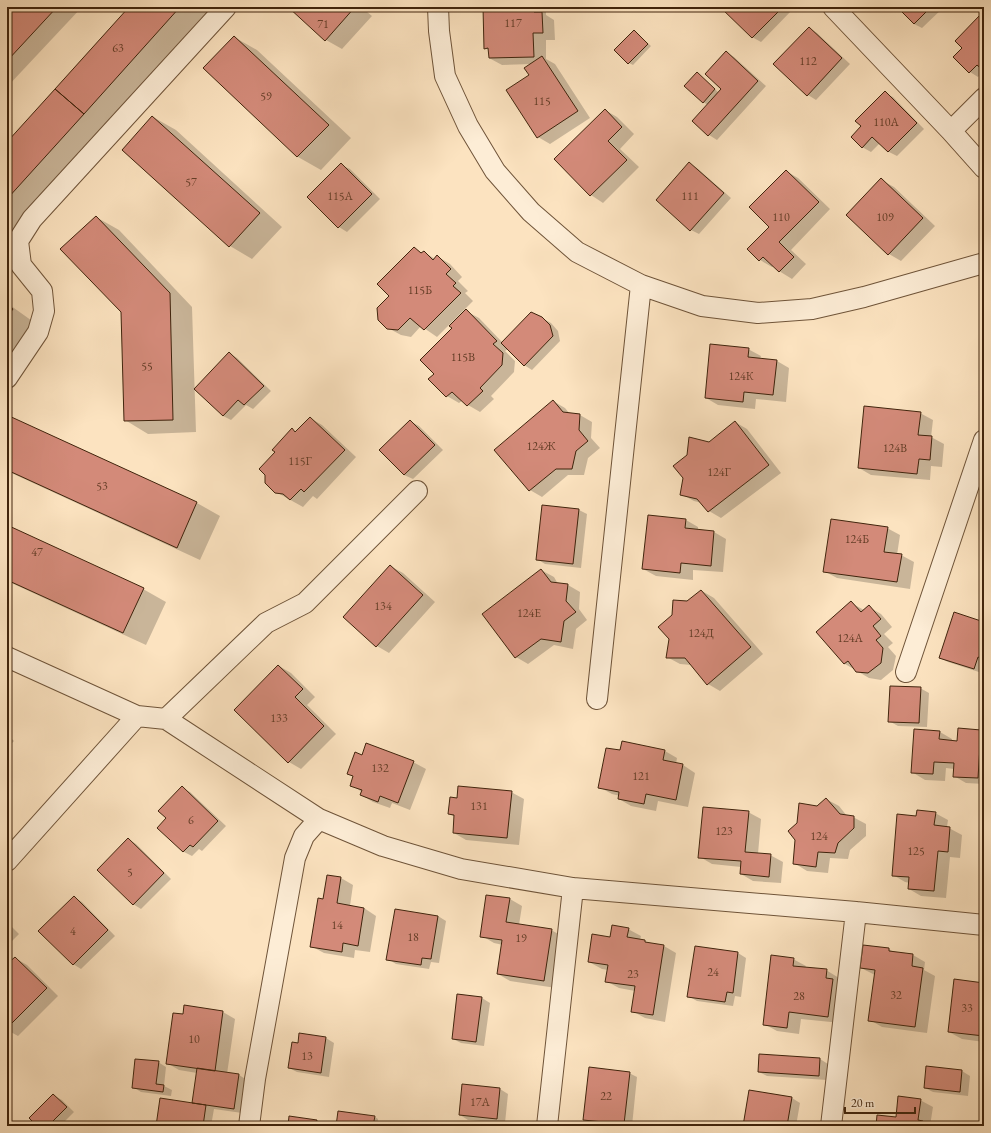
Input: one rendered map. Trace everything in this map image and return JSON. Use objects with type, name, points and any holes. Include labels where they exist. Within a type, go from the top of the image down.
[{"type":"street","points":[[7,378],[38,332],[44,311],[42,291],[21,265],[18,241],[32,219],[226,7]]},
{"type":"street","points":[[438,7],[439,31],[445,76],[468,126],[495,171],[531,212],[577,252],[641,285],[702,306],[758,313],[812,309],[864,297],[984,263]]},
{"type":"street","points":[[833,7],[951,131],[984,168]]},
{"type":"street","points":[[951,131],[984,98]]},
{"type":"street","points":[[597,699],[641,285]]},
{"type":"street","points":[[906,672],[984,440]]},
{"type":"street","points":[[166,718],[266,623],[305,603],[417,491]]},
{"type":"street","points":[[7,657],[137,716],[166,718],[319,819],[383,846],[461,869],[573,888],[856,912],[984,925]]},
{"type":"street","points":[[7,861],[137,716]]},
{"type":"street","points":[[249,1126],[256,1072],[295,858],[304,836],[319,819]]},
{"type":"street","points":[[548,1126],[573,888]]},
{"type":"street","points":[[831,1126],[856,912]]},
{"type":"building","points":[[7,7],[57,7],[7,61]]},
{"type":"building","points":[[129,7],[180,7],[84,114],[55,89]]},
{"type":"building","points":[[288,7],[355,7],[325,41]]},
{"type":"building","points":[[483,7],[534,7],[534,12],[542,12],[543,33],[533,33],[534,57],[489,58],[488,48],[484,49]]},
{"type":"building","points":[[720,7],[783,7],[752,38]]},
{"type":"building","points":[[897,7],[931,7],[914,24]]},
{"type":"building","points":[[980,15],[984,19],[984,71],[977,65],[969,73],[953,57],[962,48],[955,41]]},
{"type":"building","points":[[809,27],[842,58],[807,96],[773,64]]},
{"type":"building","points":[[634,30],[648,44],[628,64],[614,50]]},
{"type":"building","points":[[234,36],[329,125],[297,157],[203,68]]},
{"type":"building","points":[[726,51],[758,81],[708,136],[692,121],[721,89],[705,74]]},
{"type":"building","points":[[542,56],[578,111],[537,138],[506,90],[529,75],[524,68]]},
{"type":"building","points":[[697,72],[715,89],[703,103],[684,86]]},
{"type":"building","points":[[55,89],[84,114],[7,199],[7,142]]},
{"type":"building","points":[[885,91],[917,123],[888,152],[872,137],[862,148],[851,137],[861,126],[855,121]]},
{"type":"building","points":[[605,109],[622,127],[608,141],[627,160],[590,196],[554,159]]},
{"type":"building","points":[[152,116],[260,213],[229,247],[122,150]]},
{"type":"building","points":[[689,162],[724,193],[690,231],[656,200]]},
{"type":"building","points":[[341,163],[372,194],[338,228],[307,197]]},
{"type":"building","points":[[786,170],[819,202],[779,242],[794,257],[779,272],[763,257],[759,261],[747,249],[769,227],[749,207]]},
{"type":"building","points":[[881,178],[923,218],[888,255],[846,215]]},
{"type":"building","points":[[96,216],[170,293],[173,420],[124,421],[121,312],[60,249]]},
{"type":"building","points":[[414,247],[421,253],[424,251],[433,260],[437,255],[451,269],[446,274],[456,283],[453,286],[461,293],[424,330],[410,318],[398,330],[387,329],[378,320],[377,308],[389,296],[377,284]]},
{"type":"building","points":[[7,305],[13,309],[7,317]]},
{"type":"building","points":[[466,309],[497,341],[493,344],[503,353],[502,365],[480,388],[483,391],[467,406],[452,392],[446,397],[428,379],[434,374],[420,360],[452,328],[449,326]]},
{"type":"building","points":[[531,312],[542,317],[550,325],[553,336],[524,366],[501,343]]},
{"type":"building","points":[[710,344],[749,348],[748,357],[777,360],[773,395],[744,392],[743,402],[705,398]]},
{"type":"building","points":[[229,352],[264,386],[244,405],[238,400],[223,416],[194,389]]},
{"type":"building","points":[[553,400],[563,412],[580,414],[579,430],[588,441],[576,451],[572,469],[556,469],[529,491],[494,450]]},
{"type":"building","points":[[864,406],[921,412],[918,435],[932,436],[930,460],[919,459],[917,474],[858,468]]},
{"type":"building","points":[[7,415],[197,502],[177,548],[7,470]]},
{"type":"building","points":[[310,417],[345,450],[304,492],[301,489],[290,500],[283,494],[275,493],[265,483],[265,475],[259,469],[275,452],[272,450],[292,428],[295,432]]},
{"type":"building","points":[[410,420],[435,445],[404,475],[379,450]]},
{"type":"building","points":[[735,421],[769,465],[708,512],[697,499],[680,495],[683,478],[673,466],[687,455],[689,437],[709,442]]},
{"type":"building","points":[[542,505],[579,509],[573,564],[536,560]]},
{"type":"building","points":[[648,515],[686,519],[685,528],[714,531],[711,566],[681,563],[680,573],[642,569]]},
{"type":"building","points":[[831,519],[888,527],[884,552],[902,554],[897,582],[823,572]]},
{"type":"building","points":[[7,525],[144,588],[123,633],[7,580]]},
{"type":"building","points":[[390,565],[423,595],[376,647],[343,617]]},
{"type":"building","points":[[541,569],[551,582],[568,584],[566,601],[576,612],[564,621],[561,642],[541,639],[515,658],[482,614]]},
{"type":"building","points":[[701,590],[751,647],[707,685],[685,658],[666,658],[669,639],[658,627],[672,615],[673,600],[687,601]]},
{"type":"building","points":[[851,601],[861,612],[869,605],[881,619],[873,626],[881,636],[876,640],[883,648],[881,663],[868,673],[856,672],[848,661],[844,664],[816,632]]},
{"type":"building","points":[[954,612],[984,622],[983,659],[978,657],[974,669],[939,658]]},
{"type":"building","points":[[278,665],[303,689],[295,697],[324,726],[288,763],[234,710]]},
{"type":"building","points":[[890,686],[921,687],[919,723],[888,722]]},
{"type":"building","points":[[958,728],[981,730],[978,778],[953,777],[954,763],[934,762],[933,774],[911,773],[914,729],[940,731],[939,739],[957,741]]},
{"type":"building","points":[[622,741],[665,750],[663,760],[683,764],[676,800],[646,794],[644,804],[618,799],[619,792],[598,788],[606,748],[620,750]]},
{"type":"building","points":[[366,743],[414,761],[398,803],[380,796],[378,802],[360,795],[362,790],[350,786],[353,776],[347,774],[355,752],[362,755]]},
{"type":"building","points":[[182,786],[218,821],[193,847],[190,845],[183,852],[157,828],[166,818],[158,811]]},
{"type":"building","points":[[458,786],[512,791],[507,838],[453,833],[454,815],[448,814],[450,797],[457,798]]},
{"type":"building","points":[[826,798],[840,814],[854,816],[854,828],[838,843],[835,853],[818,852],[816,867],[793,864],[795,840],[788,831],[797,823],[799,803],[817,806]]},
{"type":"building","points":[[703,807],[749,811],[745,852],[771,854],[769,877],[740,874],[741,861],[698,858]]},
{"type":"building","points":[[917,810],[936,812],[934,825],[950,827],[948,852],[938,851],[934,891],[908,889],[909,877],[892,876],[897,814],[916,816]]},
{"type":"building","points":[[128,838],[164,873],[133,905],[97,870]]},
{"type":"building","points":[[327,875],[341,877],[337,903],[364,908],[358,946],[343,943],[342,952],[310,947],[318,898],[323,899]]},
{"type":"building","points":[[486,895],[510,898],[506,922],[552,929],[544,981],[497,974],[502,940],[480,937]]},
{"type":"building","points":[[74,896],[108,930],[73,965],[38,931]]},
{"type":"building","points":[[395,909],[438,916],[431,959],[422,958],[421,965],[386,960]]},
{"type":"building","points":[[7,924],[12,929],[7,933]]},
{"type":"building","points":[[612,925],[629,928],[627,937],[664,945],[653,1015],[631,1012],[635,986],[605,982],[608,965],[588,962],[592,934],[610,937]]},
{"type":"building","points":[[863,945],[889,948],[889,951],[913,954],[912,966],[923,968],[915,1027],[868,1021],[875,970],[860,968]]},
{"type":"building","points":[[695,946],[738,952],[733,993],[727,992],[725,1002],[687,997]]},
{"type":"building","points":[[771,955],[794,958],[793,966],[827,969],[826,978],[833,979],[828,1017],[789,1012],[787,1028],[763,1025]]},
{"type":"building","points":[[15,957],[47,988],[7,1028],[7,964]]},
{"type":"building","points":[[954,979],[984,983],[984,1036],[948,1032]]},
{"type":"building","points":[[457,994],[482,997],[476,1042],[452,1039]]},
{"type":"building","points":[[184,1005],[223,1011],[215,1071],[166,1064],[173,1013],[183,1014]]},
{"type":"building","points":[[299,1033],[326,1037],[321,1073],[288,1068],[292,1042],[298,1043]]},
{"type":"building","points":[[759,1054],[820,1058],[819,1076],[758,1072]]},
{"type":"building","points":[[135,1059],[159,1061],[156,1084],[164,1085],[163,1092],[132,1088]]},
{"type":"building","points":[[926,1066],[962,1070],[960,1092],[924,1088]]},
{"type":"building","points":[[589,1067],[630,1072],[624,1124],[583,1120]]},
{"type":"building","points":[[197,1068],[239,1074],[234,1109],[192,1103]]},
{"type":"building","points":[[462,1084],[500,1088],[497,1119],[459,1115]]},
{"type":"building","points":[[749,1090],[792,1097],[787,1126],[743,1126]]},
{"type":"building","points":[[53,1094],[67,1107],[48,1126],[37,1126],[29,1118]]},
{"type":"building","points":[[898,1096],[921,1099],[918,1120],[923,1121],[922,1126],[876,1126],[877,1115],[896,1117]]},
{"type":"building","points":[[160,1098],[206,1105],[203,1126],[156,1126]]},
{"type":"building","points":[[338,1111],[375,1116],[373,1126],[336,1126]]},
{"type":"building","points":[[289,1116],[317,1120],[316,1126],[288,1126]]}]
